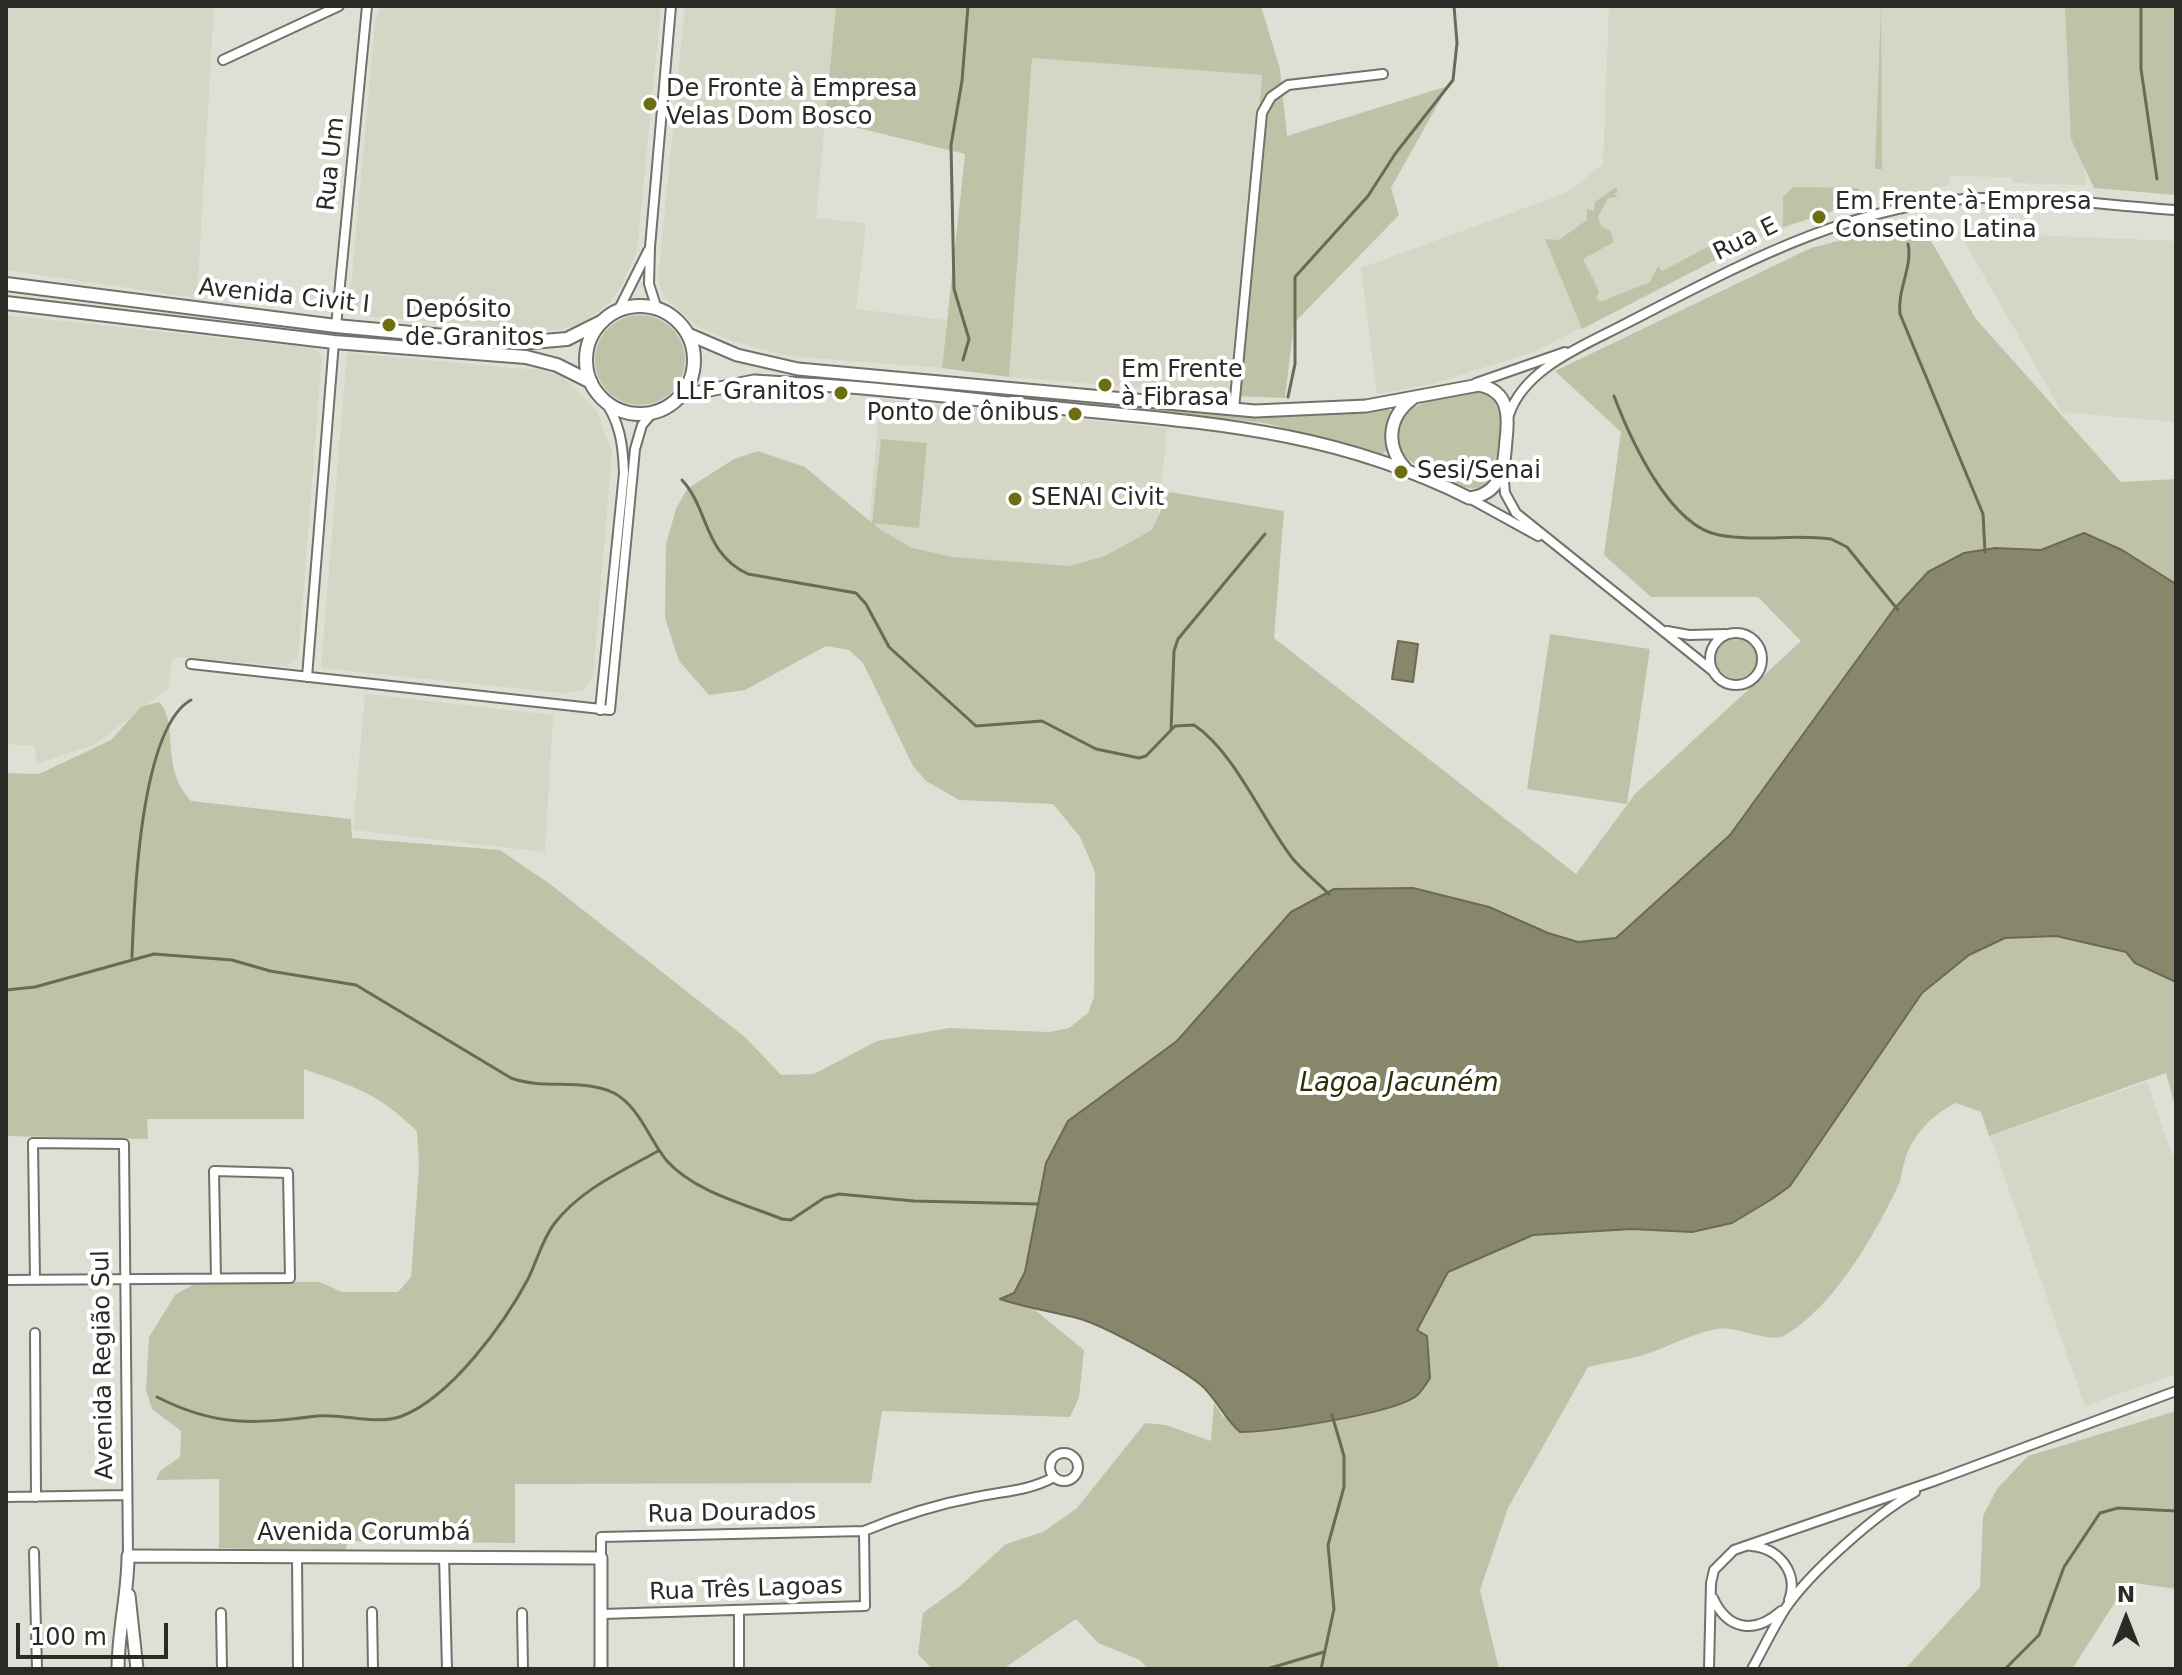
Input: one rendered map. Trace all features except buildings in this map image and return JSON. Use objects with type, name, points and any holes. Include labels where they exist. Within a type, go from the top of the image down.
[{"type":"main road","name":"Avenida Civit I","points":[[6,284],[336,326],[543,343],[567,339],[603,321]]},
{"type":"main road","name":"Avenida Civit I","points":[[6,303],[334,342],[526,357],[557,365],[591,382]]},
{"type":"main road","points":[[641,306],[657,309],[675,318],[688,334],[694,363],[690,381],[680,396],[653,412],[625,411],[602,397],[591,382],[587,350],[603,321],[618,311],[641,306]]},
{"type":"street","points":[[223,60],[339,6]]},
{"type":"street","name":"Rua Um","points":[[336,326],[367,6]]},
{"type":"street","points":[[657,309],[649,284],[650,247],[671,6]]},
{"type":"street","points":[[1234,409],[1262,113],[1271,97],[1288,85],[1383,74]]},
{"type":"street","name":"Rua E","points":[[1509,415],[1516,397],[1530,380],[1585,345],[1775,247],[1872,214],[1927,204],[1995,198],[2176,210]]},
{"type":"street","points":[[618,311],[650,247]]},
{"type":"street","points":[[688,334],[737,355],[798,369],[1234,409],[1342,409],[1412,399],[1472,385],[1486,386],[1498,394],[1509,415],[1503,471],[1505,493],[1512,507],[1554,546],[1728,684],[1740,685],[1760,672],[1762,654],[1757,643],[1742,633],[1689,635],[1662,629]]},
{"type":"street","points":[[307,677],[334,342]]},
{"type":"street","name":"Rua E","points":[[1472,385],[1585,345]]},
{"type":"street","points":[[680,396],[754,381],[803,384],[1215,423],[1312,439],[1406,469],[1469,498],[1554,546]]},
{"type":"street","points":[[602,397],[615,415],[623,445],[624,473],[605,710]]},
{"type":"street","points":[[1406,469],[1394,452],[1391,432],[1400,410],[1412,399]]},
{"type":"street","points":[[605,710],[635,449],[642,425],[653,412]]},
{"type":"street","points":[[1469,498],[1491,490],[1503,471]]},
{"type":"street","points":[[1714,672],[1710,661],[1712,649],[1719,639],[1730,634]]},
{"type":"street","points":[[191,664],[605,710]]},
{"type":"street","name":"Avenida Região Sul","points":[[35,1279],[33,1143],[124,1144],[128,1586],[137,1669]]},
{"type":"street","points":[[6,1280],[290,1278],[288,1173],[214,1171],[216,1278]]},
{"type":"street","points":[[35,1333],[36,1497]]},
{"type":"street","points":[[1709,1669],[1714,1570],[1734,1550],[1937,1480],[2176,1391]]},
{"type":"street","points":[[864,1531],[900,1516],[975,1497],[1036,1487],[1054,1477]]},
{"type":"street","points":[[1712,1597],[1728,1619],[1741,1625],[1767,1623],[1892,1505],[1937,1480]]},
{"type":"street","points":[[6,1497],[127,1495]]},
{"type":"street","name":"Rua Dourados","points":[[601,1558],[601,1537],[864,1531]]},
{"type":"street","name":"Rua Três Lagoas","points":[[602,1614],[865,1606],[864,1531]]},
{"type":"street","points":[[1747,1546],[1761,1547],[1782,1560],[1792,1583],[1786,1607],[1752,1669]]},
{"type":"street","points":[[34,1552],[37,1669]]},
{"type":"street","name":"Avenida Corumbá","points":[[128,1556],[601,1558]]},
{"type":"street","points":[[297,1556],[298,1669]]},
{"type":"street","points":[[444,1556],[447,1669]]},
{"type":"street","points":[[601,1558],[601,1669]]},
{"type":"street","name":"Avenida Região Sul","points":[[118,1669],[128,1586]]},
{"type":"street","points":[[372,1612],[373,1669]]},
{"type":"street","points":[[739,1612],[739,1669]]},
{"type":"street","points":[[221,1613],[222,1669]]},
{"type":"street","points":[[522,1613],[523,1669]]},
{"type":"shaded area","points":[[6,6],[214,6],[197,298],[6,270]]},
{"type":"shaded area","points":[[381,6],[661,6],[637,251],[622,285],[608,304],[588,319],[573,327],[545,331],[363,316],[350,297],[375,23]]},
{"type":"shaded area","points":[[685,6],[836,6],[816,218],[866,223],[856,309],[946,320],[942,368],[788,356],[733,341],[698,327],[664,297],[658,280]]},
{"type":"shaded area","points":[[836,6],[1261,6],[1280,69],[1287,136],[1448,86],[1391,188],[1399,215],[1294,323],[1285,398],[1236,396],[1262,75],[1032,58],[1009,377],[942,368],[965,154],[825,120]]},
{"type":"shaded area","points":[[1609,6],[2077,6],[2085,185],[2014,183],[2010,177],[1949,176],[1948,186],[1838,208],[1757,238],[1536,351],[1432,384],[1377,394],[1361,268],[1566,193],[1603,164]]},
{"type":"shaded area","points":[[1881,6],[1882,169],[1875,169]]},
{"type":"shaded area","points":[[2065,6],[2176,6],[2176,195],[2094,188],[2071,139]]},
{"type":"shaded area","points":[[1032,57],[1262,75],[1236,396],[1009,377]]},
{"type":"shaded area","points":[[1616,187],[1618,191],[1614,194],[1618,197],[1608,198],[1598,217],[1601,226],[1610,231],[1614,242],[1583,259],[1599,291],[1596,298],[1600,302],[1650,282],[1658,266],[1662,271],[1748,226],[1748,243],[1582,329],[1545,239],[1559,240],[1587,220],[1587,209],[1594,211],[1595,202]]},
{"type":"shaded area","points":[[1793,187],[1858,188],[1862,202],[1783,227],[1783,197]]},
{"type":"shaded area","points":[[1919,220],[1976,319],[2121,482],[2176,479],[2176,584],[2122,550],[2084,533],[2041,550],[1995,548],[1928,572],[1894,609],[1730,835],[1616,938],[1578,942],[1548,933],[1489,907],[1413,888],[1334,889],[1291,912],[1177,1041],[1068,1121],[1046,1163],[1025,1272],[1014,1293],[1084,1350],[1079,1397],[1070,1417],[882,1411],[871,1483],[515,1484],[515,1543],[347,1541],[346,1551],[219,1548],[219,1479],[156,1480],[160,1471],[180,1457],[181,1431],[152,1409],[146,1390],[149,1337],[175,1295],[196,1283],[235,1282],[320,1282],[342,1292],[398,1292],[411,1277],[419,1166],[417,1131],[376,1099],[352,1086],[304,1069],[304,1119],[147,1119],[148,1139],[6,1136],[6,773],[39,774],[111,740],[141,707],[159,702],[168,722],[175,774],[191,801],[351,819],[352,838],[500,850],[550,884],[746,1038],[781,1075],[814,1074],[877,1041],[949,1028],[1049,1032],[1069,1028],[1088,1013],[1094,997],[1095,872],[1080,837],[1053,804],[959,800],[926,781],[913,766],[863,663],[849,650],[826,646],[745,690],[709,695],[679,661],[665,618],[666,544],[676,509],[687,489],[734,459],[758,451],[805,467],[872,523],[881,439],[927,443],[919,528],[874,523],[878,528],[912,548],[952,557],[1070,566],[1105,556],[1152,530],[1169,492],[1284,511],[1274,638],[1576,874],[1635,794],[1801,641],[1758,597],[1651,597],[1604,555],[1621,432],[1555,371],[1811,248]]},
{"type":"shaded area","points":[[1959,232],[2176,241],[2176,422],[2062,412]]},
{"type":"shaded area","points":[[6,315],[314,348],[322,356],[298,658],[286,666],[173,657],[168,689],[94,745],[36,764],[35,746],[6,744]]},
{"type":"shaded area","points":[[640,315],[657,318],[672,328],[682,343],[685,360],[682,377],[672,392],[657,402],[640,405],[623,402],[608,392],[598,377],[595,360],[598,343],[608,328],[623,318]]},
{"type":"shaded area","points":[[347,353],[539,370],[562,376],[596,410],[612,451],[593,676],[583,690],[562,693],[321,668]]},
{"type":"shaded area","points":[[1471,390],[1493,396],[1501,407],[1503,421],[1492,477],[1487,484],[1472,488],[1447,481],[1420,468],[1404,455],[1397,438],[1400,422],[1412,408]]},
{"type":"shaded area","name":"SENAI Civit","points":[[880,399],[1167,428],[1149,600],[865,570]]},
{"type":"shaded area","points":[[1088,401],[1238,414],[1311,414],[1388,408],[1392,413],[1385,432],[1386,451],[1382,454],[1265,423],[1088,405]]},
{"type":"shaded area","points":[[1550,634],[1650,649],[1627,804],[1527,789]]},
{"type":"shaded area","points":[[1736,636],[1752,643],[1759,659],[1752,675],[1736,682],[1720,675],[1713,659],[1720,643]]},
{"type":"shaded area","points":[[365,694],[553,715],[545,852],[353,830]]},
{"type":"shaded area","points":[[2056,936],[2126,952],[2135,963],[2176,982],[2176,1110],[2166,1073],[1989,1136],[1981,1112],[1956,1103],[1932,1119],[1913,1142],[1899,1184],[1879,1224],[1837,1287],[1805,1321],[1787,1334],[1772,1338],[1717,1329],[1636,1357],[1588,1367],[1508,1508],[1480,1590],[1499,1669],[1148,1669],[1140,1660],[1098,1643],[1076,1619],[1003,1669],[932,1669],[918,1654],[923,1613],[960,1586],[1006,1544],[1043,1532],[1077,1508],[1145,1423],[1166,1425],[1211,1441],[1214,1403],[1223,1417],[1293,1425],[1356,1416],[1417,1330],[1448,1272],[1533,1235],[1632,1229],[1692,1232],[1772,1199],[1790,1186],[1922,993],[1969,955],[2005,938]]},
{"type":"shaded area","points":[[2147,1082],[2176,1166],[2176,1374],[2085,1406],[1990,1136]]},
{"type":"shaded area","points":[[2176,1411],[2176,1589],[2128,1582],[2072,1669],[1905,1669],[1980,1587],[1983,1516],[1997,1489],[2028,1456]]},
{"type":"water","name":"Lagoa Jacuném","points":[[2084,533],[2122,550],[2176,584],[2176,982],[2135,963],[2126,952],[2056,936],[2005,938],[1969,955],[1922,993],[1790,1186],[1732,1223],[1692,1232],[1632,1229],[1533,1235],[1448,1272],[1417,1330],[1427,1336],[1430,1378],[1415,1397],[1382,1410],[1303,1425],[1240,1432],[1201,1385],[1141,1347],[1089,1322],[1000,1299],[1014,1293],[1025,1272],[1046,1163],[1068,1121],[1177,1041],[1291,912],[1334,889],[1413,888],[1489,907],[1548,933],[1578,942],[1616,938],[1730,835],[1894,609],[1928,572],[1964,553],[1995,548],[2041,550]]},
{"type":"water","points":[[1398,641],[1418,644],[1413,682],[1392,679]]},
{"type":"waterway","points":[[963,360],[969,339],[954,289],[951,145],[962,81],[968,6]]},
{"type":"waterway","points":[[1288,397],[1295,364],[1295,277],[1368,196],[1395,154],[1453,80],[1457,43],[1454,6]]},
{"type":"waterway","points":[[2141,6],[2141,69],[2157,179]]},
{"type":"waterway","points":[[1908,244],[1900,314],[1983,514],[1985,552]]},
{"type":"waterway","points":[[1614,396],[1654,478],[1668,498],[1701,528],[1719,535],[1747,538],[1831,539],[1847,547],[1898,610]]},
{"type":"waterway","points":[[682,480],[691,492],[714,543],[733,565],[748,574],[856,593],[866,604],[889,647],[976,726],[1042,721],[1096,749],[1139,758],[1146,756],[1175,726],[1194,725],[1209,737],[1235,769],[1293,859],[1329,894]]},
{"type":"waterway","points":[[1171,730],[1174,651],[1178,639],[1265,534]]},
{"type":"waterway","points":[[132,957],[138,858],[150,779],[174,717],[191,700]]},
{"type":"waterway","name":"Lagoa Jacuném","points":[[6,990],[35,987],[154,954],[232,960],[270,971],[356,985],[511,1078],[536,1083],[589,1086],[614,1093],[630,1106],[661,1153],[678,1172],[721,1196],[782,1219],[791,1220],[824,1198],[839,1194],[914,1201],[1038,1204]]},
{"type":"waterway","points":[[157,1397],[198,1414],[235,1421],[327,1416],[382,1420],[402,1416],[439,1393],[491,1337],[528,1279],[550,1230],[565,1212],[602,1182],[658,1151]]},
{"type":"waterway","points":[[1321,1669],[1334,1609],[1328,1545],[1344,1487],[1344,1456],[1332,1415]]},
{"type":"waterway","points":[[2005,1669],[2039,1635],[2064,1567],[2100,1513],[2118,1508],[2176,1511]]},
{"type":"waterway","points":[[1267,1669],[1324,1652]]},
{"type":"place","name":"De Fronte à Empresa Velas Dom Bosco","points":[[650,104]]},
{"type":"place","name":"Em Frente à Empresa Consetino Latina","points":[[1819,217]]},
{"type":"place","name":"Depósito de Granitos","points":[[389,325]]},
{"type":"place","name":"Em Frente à Fibrasa","points":[[1105,385]]},
{"type":"place","name":"LLF Granitos","points":[[841,393]]},
{"type":"place","name":"Ponto de ônibus","points":[[1075,414]]},
{"type":"place","name":"Sesi/Senai","points":[[1401,472]]},
{"type":"place","name":"SENAI Civit","points":[[1015,499]]}]
